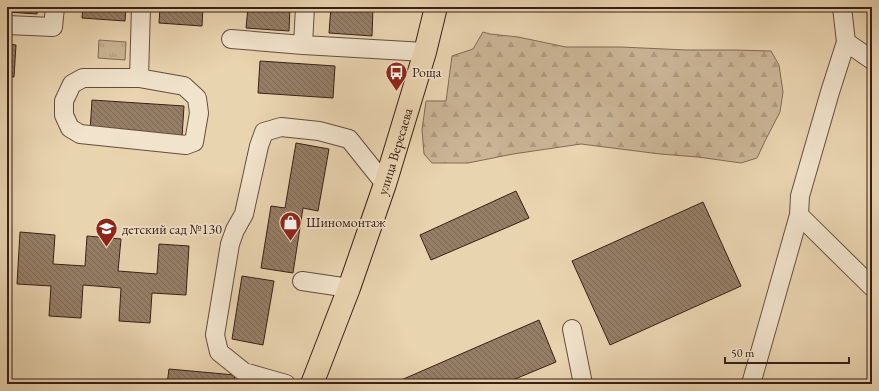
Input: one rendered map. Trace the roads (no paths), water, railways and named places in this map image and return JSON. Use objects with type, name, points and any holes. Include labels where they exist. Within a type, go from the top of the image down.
[{"type":"main road","name":"улица Вересаева","points":[[312,384],[349,288],[385,184],[425,52],[436,7]]},
{"type":"lane","points":[[7,25],[53,27],[54,7]]},
{"type":"lane","points":[[139,78],[141,7]]},
{"type":"lane","points":[[303,44],[305,7]]},
{"type":"lane","points":[[751,384],[799,214],[800,196],[846,42],[842,7]]},
{"type":"lane","points":[[231,39],[425,52]]},
{"type":"lane","points":[[846,42],[872,60]]},
{"type":"lane","points":[[82,78],[139,78],[184,86],[197,98],[200,113],[194,142],[186,145],[80,134],[70,128],[64,115],[64,101],[72,84],[82,78]]},
{"type":"lane","points":[[286,384],[244,372],[220,352],[215,335],[230,244],[235,230],[244,214],[259,146],[264,132],[282,127],[319,131],[349,139],[385,184]]},
{"type":"lane","points":[[799,214],[872,287]]},
{"type":"lane","points":[[302,281],[349,288]]},
{"type":"lane","points":[[572,328],[583,384]]},
{"type":"place","name":"Роща","points":[[396,92]]},
{"type":"place","name":"Шиномонтаж","points":[[291,242]]},
{"type":"place","name":"детский сад №130","points":[[106,248]]}]
